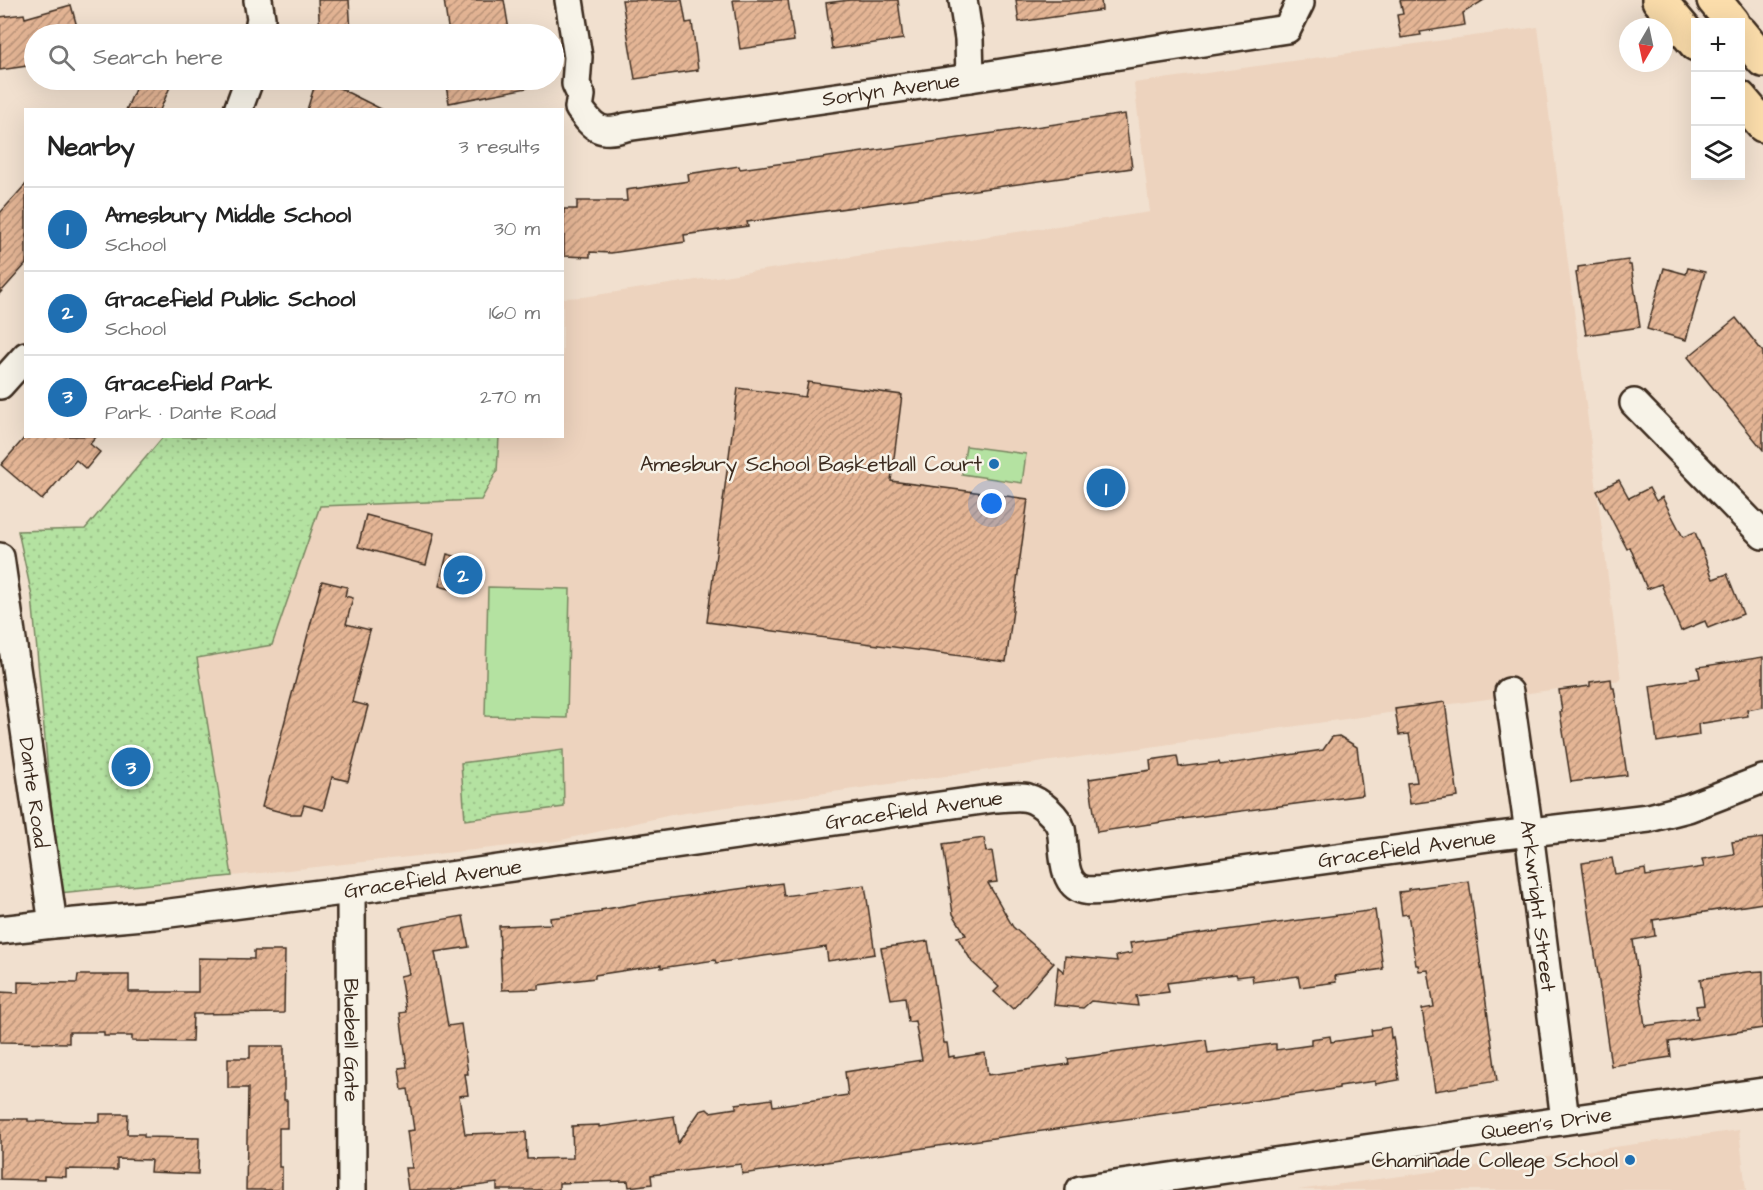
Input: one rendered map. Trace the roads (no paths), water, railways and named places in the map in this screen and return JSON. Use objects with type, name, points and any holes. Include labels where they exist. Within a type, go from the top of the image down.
[{"type":"highway","points":[[1659,0],[1691,39]]},
{"type":"highway","points":[[1714,0],[1729,18]]},
{"type":"highway","points":[[1745,38],[1763,60]]},
{"type":"highway","points":[[1745,104],[1763,125]]},
{"type":"street","points":[[258,0],[260,24]]},
{"type":"street","name":"Sorlyn Avenue","points":[[569,0],[578,57],[576,84],[581,95],[579,108],[590,123],[599,129],[612,131],[626,127],[970,78],[1287,29],[1300,3],[1299,0]]},
{"type":"street","points":[[963,0],[969,39],[970,78]]},
{"type":"street","points":[[239,108],[245,90]]},
{"type":"street","points":[[0,385],[24,358]]},
{"type":"street","points":[[1634,403],[1763,535]]},
{"type":"street","name":"Dante Road","points":[[0,557],[53,924]]},
{"type":"street","name":"Arkwright Street","points":[[1509,692],[1565,1120]]},
{"type":"street","name":"Gracefield Avenue","points":[[0,930],[154,915],[351,890],[996,798],[1027,797],[1044,806],[1061,827],[1064,858],[1069,875],[1074,885],[1086,891],[1648,818],[1688,808],[1763,779]]},
{"type":"street","name":"Bluebell Gate","points":[[351,890],[352,1190]]},
{"type":"street","name":"Queen's Drive","points":[[1080,1190],[1763,1092]]},
{"type":"place","name":"Amesbury School Basketball Court","points":[[994,464]]},
{"type":"place","name":"Amesbury Middle School","points":[[1106,488]]},
{"type":"place","name":"Gracefield Public School","points":[[463,575]]},
{"type":"place","name":"Gracefield Park","points":[[131,767]]},
{"type":"place","name":"Chaminade College School","points":[[1630,1160]]}]
